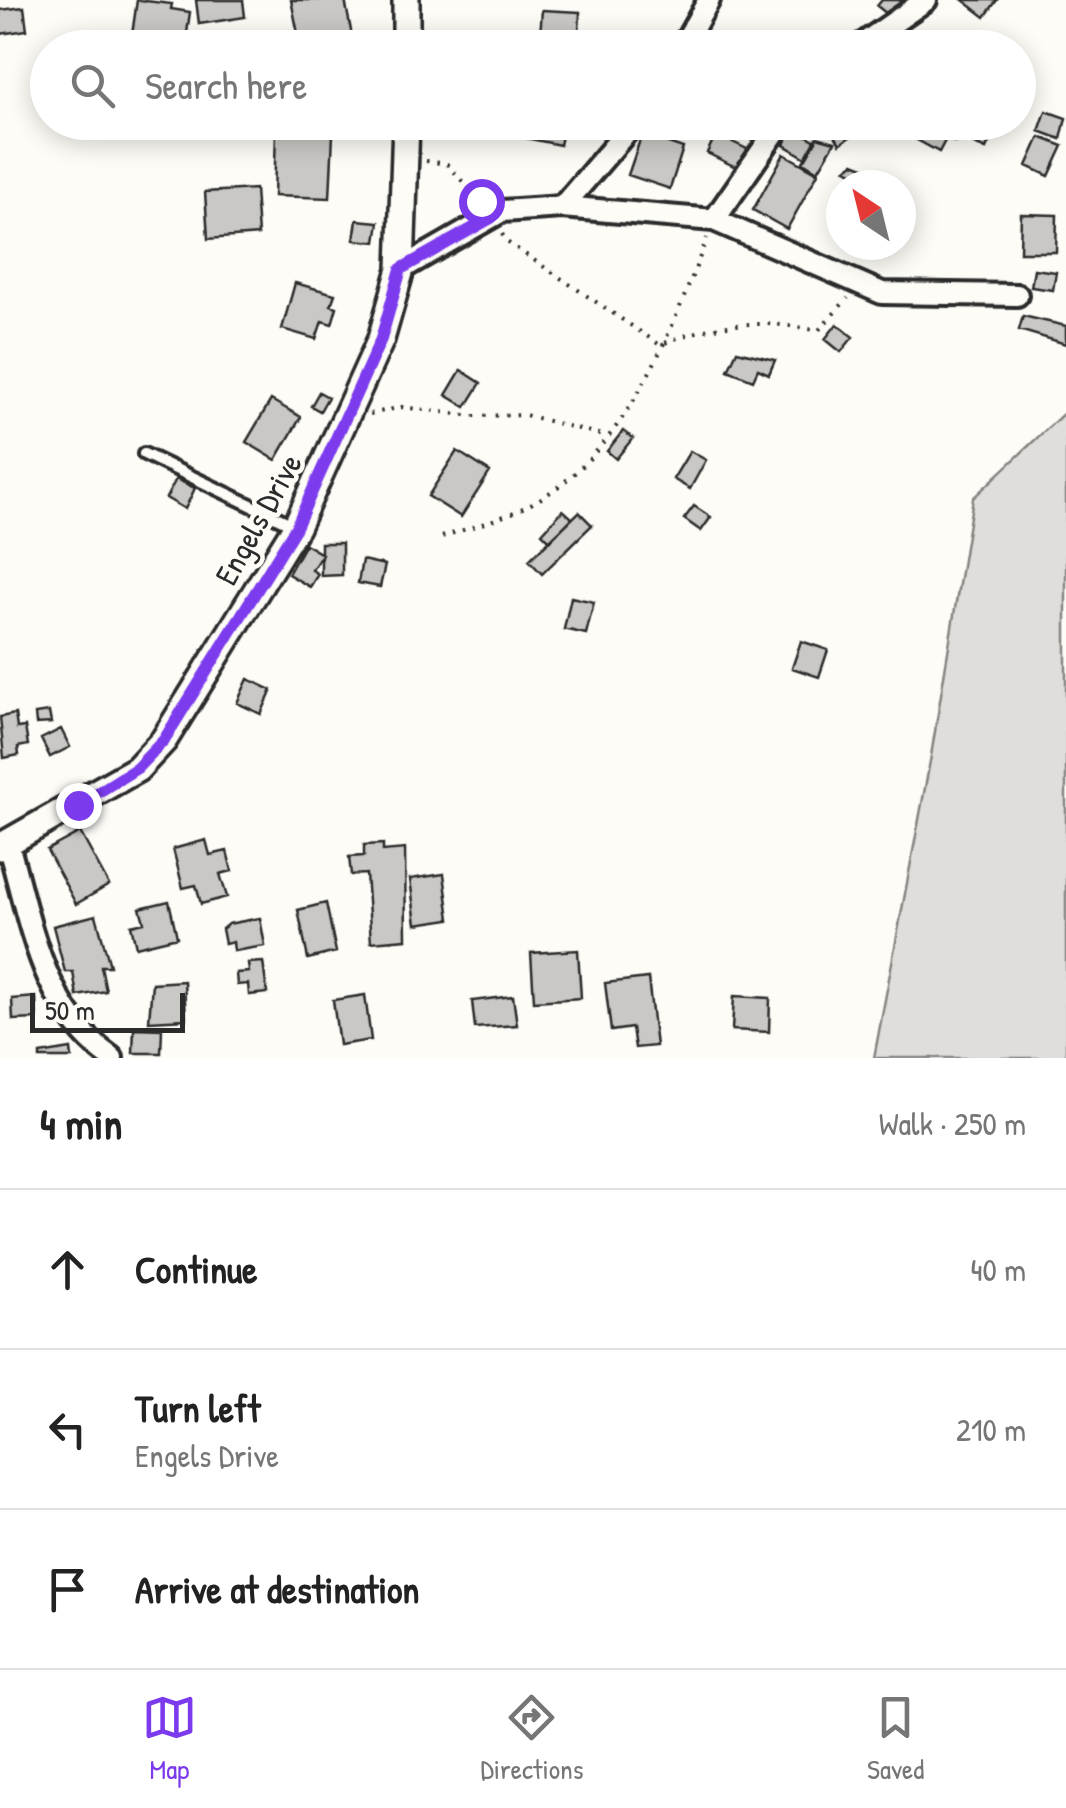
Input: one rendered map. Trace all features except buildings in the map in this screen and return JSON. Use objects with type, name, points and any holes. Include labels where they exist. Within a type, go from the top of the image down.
[{"type":"street","points":[[406,0],[406,30]]},
{"type":"street","points":[[692,30],[709,0]]},
{"type":"street","points":[[883,30],[926,0]]},
{"type":"street","name":"Engels Drive","points":[[4,845],[137,768],[164,740],[296,527],[381,339],[401,269],[406,140]]},
{"type":"street","points":[[562,207],[620,140]]},
{"type":"street","points":[[714,220],[770,140]]},
{"type":"street","points":[[401,269],[502,211],[562,207],[714,220],[882,293],[1018,295]]},
{"type":"street","points":[[4,845],[46,973],[65,1012],[112,1058]]},
{"type":"lane","points":[[144,454],[296,527]]},
{"type":"path","points":[[407,159],[447,164],[507,242],[660,345]]},
{"type":"path","points":[[442,537],[530,505],[597,452],[642,391],[714,220]]},
{"type":"path","points":[[660,345],[722,325],[791,324],[818,331],[860,286]]},
{"type":"path","points":[[346,419],[402,407],[473,416],[526,415],[606,436]]},
{"type":"shaded area","points":[[1066,411],[1066,1058],[874,1058],[931,756],[973,498]]},
{"type":"route","points":[[78,805],[137,768],[164,740],[296,527],[381,339],[401,269],[491,218],[481,201]]}]
